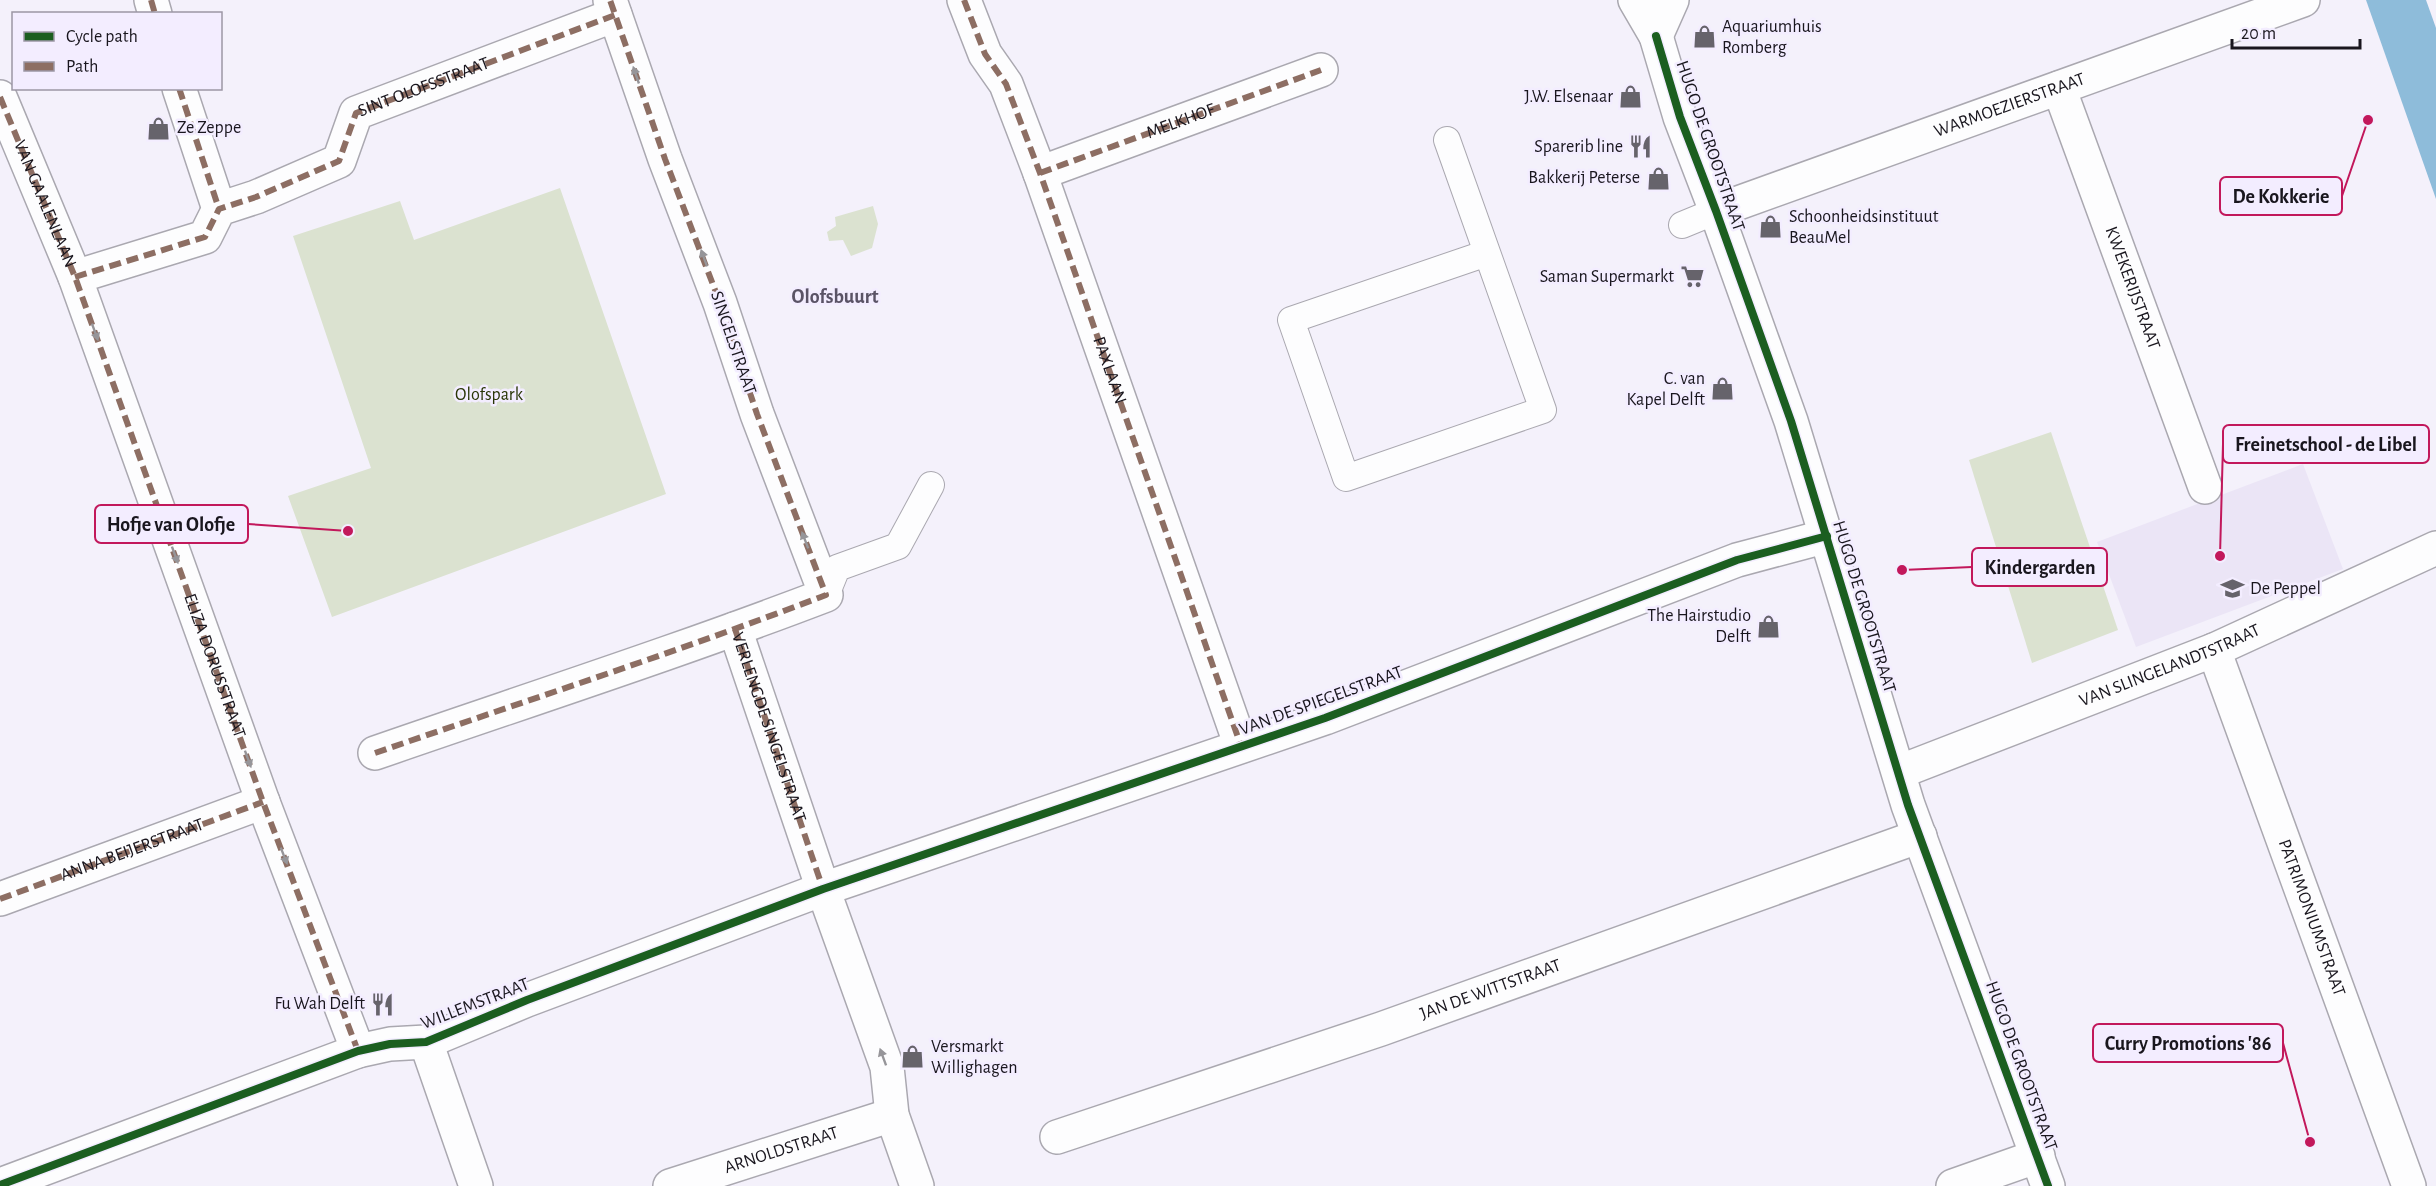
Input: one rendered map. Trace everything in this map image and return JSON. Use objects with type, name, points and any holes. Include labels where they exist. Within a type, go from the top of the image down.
[{"type":"street","name":"PAXLAAN","points":[[964,0],[985,54],[1006,84],[1040,173],[1241,746]]},
{"type":"street","name":"HUGO DE GROOTSTRAAT","points":[[1635,0],[1656,36],[1680,117],[1791,422],[1920,836],[2048,1186]]},
{"type":"street","points":[[1656,36],[1672,0]]},
{"type":"street","name":"WARMOEZIERSTRAAT","points":[[1716,211],[2302,0]]},
{"type":"street","name":"SINT OLOFSSTRAAT","points":[[219,210],[256,197],[339,161],[356,113],[612,8]]},
{"type":"street","name":"SINGELSTRAAT","points":[[612,8],[665,159],[720,303],[757,414],[826,595]]},
{"type":"street","name":"MELKHOF","points":[[1040,173],[1321,70]]},
{"type":"street","name":"KWEKERIJSTRAAT","points":[[2059,88],[2205,487]]},
{"type":"street","points":[[75,277],[205,237],[219,210],[180,90]]},
{"type":"street","name":"VAN GAALENLAAN","points":[[0,97],[75,277]]},
{"type":"street","name":"ELIZA DORUSSTRAAT","points":[[75,277],[263,802],[358,1051]]},
{"type":"street","name":"VAN DE SPIEGELSTRAAT","points":[[823,889],[1325,718],[1737,560],[1827,536]]},
{"type":"street","name":"VAN SLINGELANDTSTRAAT","points":[[1899,772],[2214,650],[2436,548]]},
{"type":"street","points":[[735,629],[826,595]]},
{"type":"street","name":"VERLENGDE SINGELSTRAAT","points":[[375,753],[735,629],[823,889],[887,1067],[892,1114],[916,1186]]},
{"type":"street","name":"PATRIMONIUMSTRAAT","points":[[2214,650],[2409,1186]]},
{"type":"street","name":"ANNA BEIJERSTRAAT","points":[[0,899],[263,802]]},
{"type":"street","name":"JAN DE WITTSTRAAT","points":[[1057,1137],[1381,1029],[1920,836]]},
{"type":"street","name":"WILLEMSTRAAT","points":[[1,1182],[358,1051],[390,1044],[426,1042],[527,1000],[823,889]]},
{"type":"street","points":[[426,1042],[476,1186]]},
{"type":"street","name":"ARNOLDSTRAAT","points":[[670,1186],[892,1114]]},
{"type":"street","points":[[1953,1186],[2038,1156]]},
{"type":"lane","points":[[1447,140],[1543,410],[1346,478],[1291,320],[1487,253]]},
{"type":"lane","points":[[1682,225],[1716,211]]},
{"type":"lane","points":[[826,595],[837,568],[898,546],[931,485]]},
{"type":"shaded area","points":[[2303,464],[2343,569],[2136,647],[2097,542]]},
{"type":"green space","name":"Olofspark","points":[[560,188],[666,494],[332,617],[288,496],[371,468],[293,236],[400,201],[414,240]]},
{"type":"green space","points":[[873,206],[878,224],[872,248],[851,256],[843,240],[829,241],[827,232],[836,226],[835,217]]},
{"type":"green space","points":[[2051,432],[2118,630],[2032,663],[1969,460]]},
{"type":"water","points":[[2366,0],[2426,0],[2436,28],[2436,199]]},
{"type":"marked path","points":[[151,0],[154,12]]},
{"type":"marked path","points":[[375,753],[826,595],[757,414],[720,303],[665,159],[610,0]]},
{"type":"marked path","points":[[964,0],[985,54],[1006,84],[1040,173],[1241,746]]},
{"type":"marked path","points":[[75,277],[205,237],[219,209],[256,197],[339,161],[356,113],[615,15]]},
{"type":"marked path","points":[[1040,173],[1321,70]]},
{"type":"marked path","points":[[180,90],[219,209]]},
{"type":"marked path","points":[[0,97],[75,277],[263,802],[358,1051]]},
{"type":"marked path","points":[[735,629],[823,889]]},
{"type":"marked path","points":[[0,899],[263,802]]},
{"type":"cycle path","points":[[1656,36],[1680,117],[1791,421],[1908,805],[2048,1186]]},
{"type":"cycle path","points":[[0,1185],[358,1051],[390,1044],[426,1042],[527,1000],[823,889],[1325,718],[1737,560],[1827,536]]},
{"type":"place","name":"Aquariumhuis Romberg","points":[[1704,37]]},
{"type":"place","name":"J.W. Elsenaar","points":[[1631,97]]},
{"type":"place","name":"De Kokkerie","points":[[2368,120]]},
{"type":"place","name":"Ze Zeppe","points":[[159,128]]},
{"type":"place","name":"Sparerib line","points":[[1641,147]]},
{"type":"place","name":"Bakkerij Peterse","points":[[1658,178]]},
{"type":"place","name":"Schoonheidsinstituut BeauMel","points":[[1771,227]]},
{"type":"place","name":"Saman Supermarkt","points":[[1692,277]]},
{"type":"place","name":"C. van Kapel Delft","points":[[1723,389]]},
{"type":"place","name":"Hofje van Olofje","points":[[348,531]]},
{"type":"place","name":"Freinetschool - de Libel","points":[[2220,556]]},
{"type":"place","name":"Kindergarden","points":[[1902,570]]},
{"type":"place","name":"De Peppel","points":[[2232,589]]},
{"type":"place","name":"The Hairstudio Delft","points":[[1769,626]]},
{"type":"place","name":"Fu Wah Delft","points":[[383,1004]]},
{"type":"place","name":"Versmarkt Willighagen","points":[[913,1057]]},
{"type":"place","name":"Curry Promotions '86","points":[[2310,1142]]},
{"type":"district","name":"Olofsbuurt","points":[[835,297]]}]
